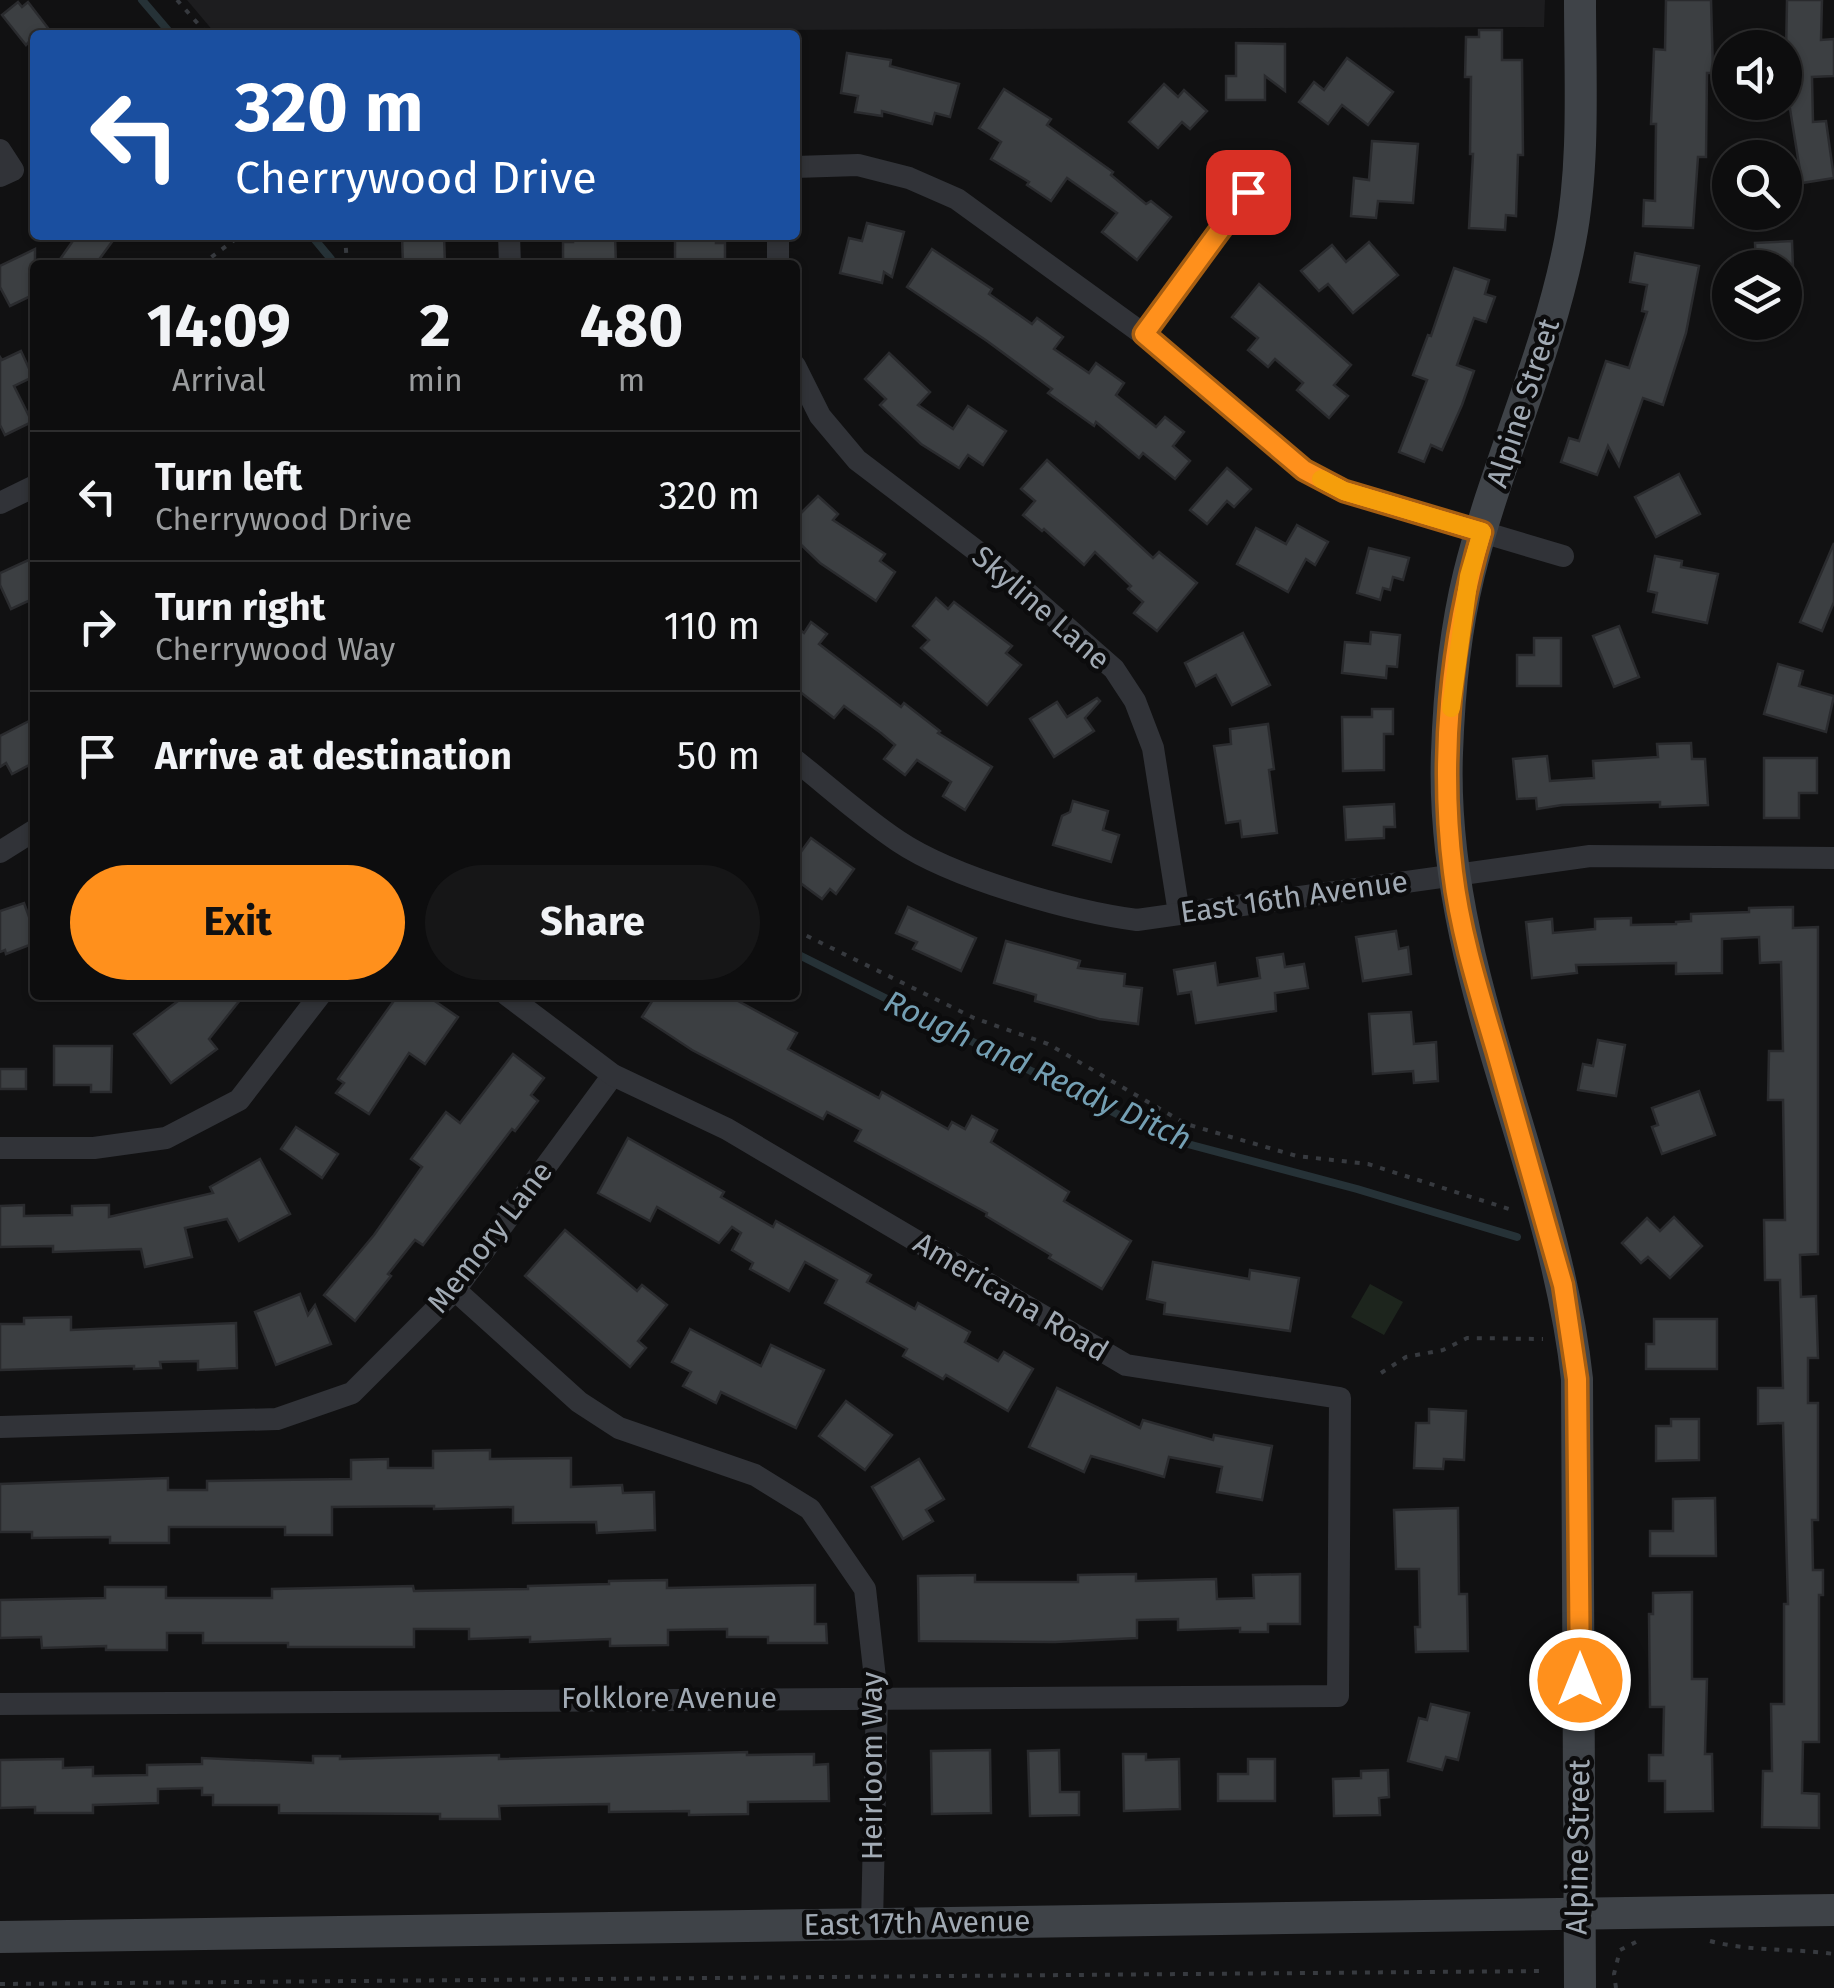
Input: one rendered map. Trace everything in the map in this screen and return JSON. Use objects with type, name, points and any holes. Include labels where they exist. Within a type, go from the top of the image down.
[{"type":"street","name":"Alpine Street","points":[[1580,0],[1578,172],[1570,239],[1554,305],[1469,576],[1453,672],[1447,756],[1453,874],[1477,985],[1563,1285],[1577,1379],[1580,1988]]},
{"type":"street","points":[[0,150],[13,170],[0,176]]},
{"type":"street","points":[[800,167],[858,166],[909,178],[956,199],[1144,334],[1304,470],[1344,491],[1563,556]]},
{"type":"street","points":[[1144,334],[1248,192]]},
{"type":"street","name":"Skyline Lane","points":[[800,376],[820,416],[857,460],[999,568],[1114,669],[1134,701],[1153,748],[1179,913]]},
{"type":"street","points":[[0,503],[30,488]]},
{"type":"street","name":"East 16th Avenue","points":[[800,764],[898,841],[946,867],[1094,914],[1137,920],[1590,856],[1834,858]]},
{"type":"street","points":[[0,852],[30,833]]},
{"type":"street","points":[[0,1148],[94,1148],[166,1138],[239,1100],[316,1000]]},
{"type":"street","name":"Americana Road","points":[[514,1000],[613,1074],[727,1130],[1126,1366],[1340,1398],[1338,1696]]},
{"type":"street","name":"Memory Lane","points":[[0,1427],[277,1419],[352,1393],[455,1290],[613,1074]]},
{"type":"street","name":"Heirloom Way","points":[[455,1290],[579,1402],[619,1428],[755,1475],[810,1509],[865,1588],[877,1696],[872,1924]]},
{"type":"street","name":"Folklore Avenue","points":[[0,1704],[1338,1696]]},
{"type":"street","name":"East 17th Avenue","points":[[0,1937],[1834,1910]]},
{"type":"path","points":[[177,0],[204,30]]},
{"type":"path","points":[[207,260],[233,240]]},
{"type":"path","points":[[800,932],[974,1018],[1048,1044],[1186,1124],[1297,1156],[1368,1164],[1516,1211]]},
{"type":"path","points":[[1381,1373],[1406,1358],[1443,1350],[1468,1338],[1549,1339],[1572,1333]]},
{"type":"path","points":[[1700,1938],[1746,1950],[1834,1954]]},
{"type":"path","points":[[1616,1988],[1614,1974],[1620,1950],[1634,1942],[1650,1940]]},
{"type":"path","points":[[0,1984],[1545,1971]]},
{"type":"path","points":[[592,1978],[592,1987]]},
{"type":"shaded area","points":[[187,0],[1545,0],[1544,27],[212,30]]},
{"type":"shaded area","points":[[1370,1284],[1403,1302],[1384,1335],[1351,1317]]},
{"type":"building","points":[[1666,0],[1711,0],[1712,73],[1707,73],[1706,157],[1698,157],[1693,228],[1643,226],[1644,200],[1655,201],[1656,124],[1651,124],[1654,49],[1665,50]]},
{"type":"building","points":[[1787,0],[1822,0],[1821,40],[1834,39],[1834,76],[1812,77],[1813,122],[1826,121],[1834,178],[1802,183],[1802,140],[1795,140],[1792,120],[1802,120],[1802,30],[1786,30]]},
{"type":"building","points":[[18,2],[22,7],[28,2],[48,28],[30,30],[26,45],[2,15]]},
{"type":"building","points":[[1479,30],[1502,30],[1502,60],[1522,60],[1523,155],[1518,155],[1516,216],[1506,215],[1505,230],[1469,228],[1473,154],[1471,77],[1465,77],[1466,37],[1479,37]]},
{"type":"building","points":[[1236,43],[1285,44],[1285,91],[1265,76],[1265,100],[1226,100],[1226,76],[1236,76]]},
{"type":"building","points":[[847,53],[891,60],[890,66],[959,84],[950,117],[935,113],[932,124],[882,111],[882,116],[855,112],[858,96],[841,93]]},
{"type":"building","points":[[1347,58],[1393,92],[1368,125],[1342,105],[1328,124],[1299,102],[1314,82],[1324,90]]},
{"type":"building","points":[[1164,84],[1178,97],[1184,90],[1207,111],[1190,129],[1182,122],[1158,148],[1129,122]]},
{"type":"building","points":[[1004,89],[1051,119],[1047,125],[1113,172],[1111,175],[1146,204],[1151,201],[1171,217],[1137,260],[1102,232],[1117,213],[1067,178],[1051,201],[991,159],[1001,142],[979,128]]},
{"type":"building","points":[[1372,141],[1418,144],[1413,203],[1378,201],[1376,218],[1351,216],[1354,178],[1369,180]]},
{"type":"building","points":[[867,223],[904,232],[892,277],[884,272],[882,283],[840,273],[849,238],[862,241]]},
{"type":"building","points":[[74,240],[113,240],[99,260],[60,260]]},
{"type":"building","points":[[402,240],[444,240],[445,260],[403,260]]},
{"type":"building","points":[[615,240],[616,260],[563,260],[563,242]]},
{"type":"building","points":[[675,240],[725,243],[725,260],[675,260]]},
{"type":"building","points":[[1792,241],[1792,250],[1755,250],[1755,243]]},
{"type":"building","points":[[1369,242],[1398,275],[1353,313],[1328,284],[1319,291],[1301,271],[1332,245],[1346,262]]},
{"type":"building","points":[[35,249],[35,260],[30,260],[30,296],[10,306],[0,287],[0,266]]},
{"type":"building","points":[[932,249],[992,289],[989,294],[1032,324],[1037,318],[1063,337],[1054,349],[1089,373],[1096,363],[1124,383],[1116,395],[1156,427],[1165,417],[1184,432],[1173,446],[1190,461],[1175,479],[1143,453],[1139,458],[1096,422],[1094,426],[1048,393],[1052,389],[907,287]]},
{"type":"building","points":[[1635,253],[1699,266],[1686,333],[1663,405],[1643,398],[1619,466],[1608,446],[1597,475],[1561,462],[1569,438],[1579,441],[1606,361],[1629,368],[1647,312],[1642,311],[1647,285],[1630,282]]},
{"type":"building","points":[[1454,268],[1489,280],[1485,294],[1495,297],[1486,322],[1474,318],[1457,365],[1474,371],[1462,405],[1442,450],[1431,445],[1424,462],[1399,452],[1427,380],[1413,375]]},
{"type":"building","points":[[1259,284],[1351,365],[1334,385],[1348,396],[1329,418],[1297,390],[1303,383],[1275,359],[1268,367],[1248,350],[1258,338],[1232,317]]},
{"type":"building","points":[[21,351],[30,370],[30,378],[14,386],[30,423],[5,435],[0,425],[0,357],[2,360]]},
{"type":"building","points":[[889,353],[930,392],[918,405],[953,429],[968,406],[1006,431],[983,465],[968,455],[959,468],[921,444],[880,405],[886,399],[865,379]]},
{"type":"building","points":[[1047,460],[1153,558],[1159,552],[1197,583],[1157,631],[1134,613],[1143,602],[1128,589],[1131,586],[1095,552],[1084,565],[1023,515],[1035,501],[1021,489]]},
{"type":"building","points":[[1227,468],[1251,489],[1234,507],[1227,501],[1207,524],[1190,510]]},
{"type":"building","points":[[1679,474],[1700,514],[1656,537],[1635,497]]},
{"type":"building","points":[[818,496],[838,514],[833,520],[885,554],[880,561],[895,572],[876,601],[820,563],[800,544],[800,514]]},
{"type":"building","points":[[1297,525],[1328,542],[1315,565],[1306,559],[1288,592],[1237,564],[1256,528],[1286,544]]},
{"type":"building","points":[[1834,543],[1834,602],[1822,631],[1800,622]]},
{"type":"building","points":[[1369,548],[1409,558],[1403,580],[1393,577],[1390,590],[1383,588],[1380,600],[1357,593]]},
{"type":"building","points":[[1655,556],[1682,561],[1681,567],[1718,574],[1707,623],[1653,612],[1657,593],[1648,591]]},
{"type":"building","points":[[30,559],[30,600],[11,609],[0,585],[0,573]]},
{"type":"building","points":[[936,598],[948,609],[954,602],[1012,646],[1006,653],[1021,665],[987,705],[921,648],[929,640],[913,626]]},
{"type":"building","points":[[811,622],[827,634],[819,644],[901,707],[904,703],[938,733],[992,767],[965,810],[943,796],[951,782],[917,760],[905,775],[884,759],[895,745],[881,733],[844,706],[834,718],[800,692],[800,630],[804,633]]},
{"type":"building","points":[[1619,626],[1639,677],[1614,687],[1593,636]]},
{"type":"building","points":[[1371,632],[1400,635],[1397,667],[1387,666],[1386,678],[1342,673],[1345,642],[1370,644]]},
{"type":"building","points":[[1243,633],[1270,685],[1232,705],[1216,675],[1196,686],[1185,663]]},
{"type":"building","points":[[1534,638],[1561,638],[1561,686],[1517,686],[1517,655],[1534,655]]},
{"type":"building","points":[[1778,664],[1803,671],[1799,686],[1834,696],[1826,732],[1764,714]]},
{"type":"building","points":[[1097,698],[1100,701],[1085,718],[1094,731],[1054,757],[1030,719],[1057,702],[1067,717]]},
{"type":"building","points":[[1372,709],[1393,709],[1393,734],[1384,734],[1384,770],[1343,771],[1342,717],[1372,717]]},
{"type":"building","points":[[30,721],[30,765],[12,774],[6,763],[0,767],[0,736]]},
{"type":"building","points":[[1268,724],[1277,833],[1242,837],[1240,821],[1226,823],[1214,746],[1231,744],[1230,729]]},
{"type":"building","points":[[1691,743],[1692,759],[1705,759],[1708,805],[1660,807],[1660,802],[1537,809],[1536,798],[1517,799],[1513,759],[1547,756],[1550,781],[1594,778],[1593,761],[1658,757],[1657,744]]},
{"type":"building","points":[[1764,758],[1817,758],[1817,793],[1799,793],[1799,818],[1764,818]]},
{"type":"building","points":[[1073,801],[1108,811],[1103,830],[1119,835],[1111,862],[1053,845],[1062,816],[1070,812]]},
{"type":"building","points":[[1394,804],[1395,827],[1384,827],[1384,838],[1346,840],[1344,807]]},
{"type":"building","points":[[811,838],[854,869],[836,894],[830,889],[822,899],[800,883],[800,853]]},
{"type":"building","points":[[24,903],[30,919],[30,945],[6,954],[5,950],[0,952],[0,911]]},
{"type":"building","points":[[908,907],[976,938],[961,971],[913,949],[917,942],[896,933]]},
{"type":"building","points":[[1793,907],[1793,928],[1818,927],[1818,1254],[1800,1255],[1801,1297],[1816,1296],[1818,1358],[1808,1358],[1808,1403],[1818,1403],[1818,1520],[1812,1520],[1813,1570],[1823,1570],[1823,1595],[1819,1595],[1819,1742],[1803,1742],[1802,1793],[1819,1794],[1819,1828],[1762,1827],[1763,1771],[1772,1771],[1771,1704],[1784,1704],[1784,1604],[1788,1604],[1783,1423],[1758,1424],[1758,1388],[1783,1388],[1780,1280],[1765,1280],[1764,1220],[1785,1220],[1783,1100],[1768,1100],[1769,1051],[1783,1051],[1781,962],[1760,963],[1759,937],[1722,939],[1722,973],[1676,974],[1676,963],[1576,965],[1577,973],[1532,978],[1526,922],[1552,919],[1553,933],[1595,929],[1595,919],[1631,918],[1631,925],[1676,924],[1691,921],[1691,914]]},
{"type":"building","points":[[1396,931],[1399,949],[1408,947],[1411,974],[1363,981],[1356,937]]},
{"type":"building","points":[[1006,941],[1080,961],[1078,968],[1125,974],[1124,986],[1142,988],[1138,1024],[1099,1019],[1035,1001],[1036,995],[994,983]]},
{"type":"building","points":[[1283,954],[1285,967],[1304,964],[1308,988],[1275,993],[1276,1011],[1196,1023],[1191,992],[1178,994],[1174,970],[1215,963],[1218,985],[1260,978],[1257,958]]},
{"type":"building","points":[[179,1000],[240,1000],[209,1039],[217,1049],[171,1083],[134,1034]]},
{"type":"building","points":[[394,1000],[433,1000],[458,1017],[425,1064],[409,1053],[369,1114],[336,1093],[344,1083],[338,1079]]},
{"type":"building","points":[[653,1000],[736,1000],[797,1033],[788,1049],[879,1098],[882,1092],[948,1129],[952,1122],[965,1129],[972,1116],[997,1130],[991,1142],[1069,1192],[1064,1201],[1131,1241],[1102,1289],[1049,1258],[1051,1255],[986,1216],[987,1213],[855,1141],[861,1130],[827,1112],[823,1119],[692,1050],[642,1017]]},
{"type":"building","points":[[1411,1012],[1414,1044],[1436,1042],[1438,1081],[1414,1083],[1413,1071],[1373,1074],[1369,1014]]},
{"type":"building","points":[[1598,1040],[1625,1045],[1616,1096],[1578,1090],[1583,1064],[1593,1066]]},
{"type":"building","points":[[54,1046],[112,1046],[111,1092],[91,1092],[91,1085],[54,1085]]},
{"type":"building","points":[[513,1054],[544,1078],[531,1095],[538,1101],[423,1245],[415,1240],[355,1321],[324,1295],[374,1235],[422,1167],[411,1159],[446,1112],[460,1123]]},
{"type":"building","points":[[0,1069],[26,1069],[26,1089],[0,1089]]},
{"type":"building","points":[[1699,1091],[1715,1135],[1662,1154],[1652,1127],[1658,1125],[1652,1108]]},
{"type":"building","points":[[296,1127],[338,1154],[322,1178],[281,1149]]},
{"type":"building","points":[[628,1138],[724,1192],[721,1197],[773,1227],[776,1221],[871,1275],[867,1282],[915,1309],[918,1303],[970,1332],[965,1342],[998,1361],[1004,1352],[1033,1369],[1008,1411],[946,1375],[943,1379],[903,1356],[907,1349],[825,1303],[837,1280],[805,1262],[789,1291],[750,1269],[753,1263],[732,1250],[741,1233],[732,1227],[719,1243],[657,1207],[650,1221],[598,1193]]},
{"type":"building","points":[[260,1159],[290,1214],[239,1241],[227,1219],[185,1228],[192,1257],[145,1267],[141,1249],[53,1252],[53,1246],[0,1247],[0,1206],[24,1205],[24,1216],[72,1215],[72,1206],[109,1205],[109,1217],[213,1193],[210,1187]]},
{"type":"building","points":[[1674,1217],[1702,1246],[1670,1278],[1648,1257],[1641,1263],[1622,1243],[1647,1218],[1660,1231]]},
{"type":"building","points":[[565,1230],[637,1291],[642,1285],[667,1305],[638,1341],[646,1348],[630,1367],[525,1276]]},
{"type":"building","points":[[1153,1262],[1249,1279],[1250,1270],[1299,1278],[1290,1331],[1164,1314],[1165,1303],[1147,1299]]},
{"type":"building","points":[[300,1294],[308,1315],[315,1305],[331,1344],[276,1365],[255,1312]]},
{"type":"building","points":[[71,1317],[71,1330],[236,1323],[237,1368],[198,1370],[198,1361],[160,1362],[161,1368],[0,1370],[0,1324],[24,1324],[24,1318]]},
{"type":"building","points":[[1654,1319],[1717,1319],[1717,1369],[1646,1369],[1646,1344],[1654,1344]]},
{"type":"building","points":[[690,1329],[761,1366],[771,1345],[824,1370],[796,1428],[721,1392],[716,1403],[683,1386],[691,1372],[672,1362]]},
{"type":"building","points":[[1057,1388],[1140,1428],[1143,1420],[1213,1440],[1214,1435],[1272,1446],[1262,1500],[1217,1492],[1222,1467],[1169,1457],[1164,1477],[1091,1456],[1084,1472],[1029,1447]]},
{"type":"building","points":[[846,1401],[892,1435],[865,1470],[819,1436]]},
{"type":"building","points":[[1429,1409],[1466,1411],[1464,1460],[1444,1459],[1443,1469],[1414,1468],[1416,1423],[1429,1423]]},
{"type":"building","points":[[1671,1419],[1699,1419],[1699,1460],[1656,1461],[1656,1426],[1671,1426]]},
{"type":"building","points":[[490,1450],[490,1459],[571,1458],[571,1487],[622,1485],[623,1493],[654,1492],[655,1530],[597,1533],[596,1522],[513,1523],[513,1507],[434,1506],[332,1507],[332,1535],[285,1535],[285,1527],[169,1527],[169,1543],[110,1543],[110,1537],[32,1538],[32,1532],[0,1532],[0,1484],[168,1478],[168,1490],[207,1490],[207,1481],[351,1479],[351,1460],[388,1459],[388,1468],[433,1468],[433,1451]]},
{"type":"building","points":[[919,1459],[944,1499],[926,1510],[933,1521],[903,1539],[872,1487]]},
{"type":"building","points":[[1715,1498],[1716,1556],[1650,1556],[1650,1531],[1673,1531],[1673,1499]]},
{"type":"building","points":[[1458,1508],[1459,1594],[1467,1594],[1468,1651],[1416,1652],[1415,1627],[1420,1627],[1419,1569],[1396,1569],[1394,1510]]},
{"type":"building","points":[[1136,1574],[1136,1581],[1216,1579],[1217,1599],[1254,1598],[1253,1575],[1300,1574],[1300,1624],[1268,1624],[1268,1632],[1240,1632],[1240,1628],[1178,1630],[1178,1619],[1137,1620],[1137,1638],[919,1641],[918,1576],[975,1575],[975,1582],[1078,1582],[1078,1575]]},
{"type":"building","points":[[667,1580],[667,1588],[815,1585],[815,1624],[826,1624],[827,1643],[768,1643],[768,1637],[727,1637],[727,1629],[668,1630],[668,1645],[610,1646],[610,1639],[469,1639],[469,1629],[414,1629],[414,1647],[203,1643],[203,1633],[167,1633],[167,1650],[106,1650],[106,1646],[42,1648],[41,1637],[0,1638],[0,1600],[105,1598],[105,1587],[166,1587],[166,1598],[272,1598],[272,1589],[528,1589]]},
{"type":"building","points":[[1692,1592],[1692,1679],[1707,1679],[1705,1754],[1712,1754],[1713,1811],[1665,1812],[1665,1781],[1649,1781],[1649,1755],[1663,1755],[1664,1707],[1650,1707],[1649,1614],[1653,1614],[1653,1593]]},
{"type":"building","points":[[1431,1704],[1469,1713],[1458,1760],[1446,1757],[1442,1770],[1408,1761],[1419,1718],[1427,1720]]},
{"type":"building","points":[[990,1750],[991,1813],[932,1814],[931,1751]]},
{"type":"building","points":[[1059,1750],[1060,1792],[1079,1792],[1079,1815],[1030,1816],[1028,1751]]},
{"type":"building","points":[[747,1752],[814,1754],[814,1765],[828,1764],[829,1801],[748,1802],[748,1814],[689,1815],[689,1811],[609,1812],[609,1804],[499,1806],[500,1819],[440,1819],[440,1814],[279,1813],[279,1805],[213,1805],[213,1795],[202,1795],[202,1788],[158,1789],[158,1803],[93,1805],[93,1813],[35,1813],[35,1807],[0,1808],[0,1760],[63,1759],[63,1768],[93,1767],[93,1776],[147,1775],[147,1765],[202,1764],[202,1758],[313,1763],[313,1756],[340,1759],[499,1755],[499,1759]]},
{"type":"building","points":[[1123,1754],[1146,1754],[1146,1760],[1179,1759],[1180,1809],[1124,1811]]},
{"type":"building","points":[[1248,1759],[1275,1759],[1275,1801],[1218,1801],[1218,1774],[1248,1774]]},
{"type":"building","points":[[1388,1770],[1389,1797],[1379,1798],[1380,1815],[1334,1816],[1333,1779],[1361,1778],[1361,1771]]},
{"type":"waterway","name":"Rough and Ready Ditch","points":[[142,0],[168,30]]},
{"type":"waterway","name":"Rough and Ready Ditch","points":[[315,240],[331,260]]},
{"type":"waterway","name":"Rough and Ready Ditch","points":[[800,956],[1165,1138],[1517,1237]]},
{"type":"slow traffic","points":[[1321,479],[1344,491],[1482,532],[1469,576],[1451,708]]},
{"type":"route","points":[[1248,192],[1144,334],[1304,470],[1344,491],[1482,532],[1469,576],[1453,672],[1447,756],[1450,848],[1477,985],[1563,1285],[1572,1333],[1577,1379],[1580,1680]]}]
